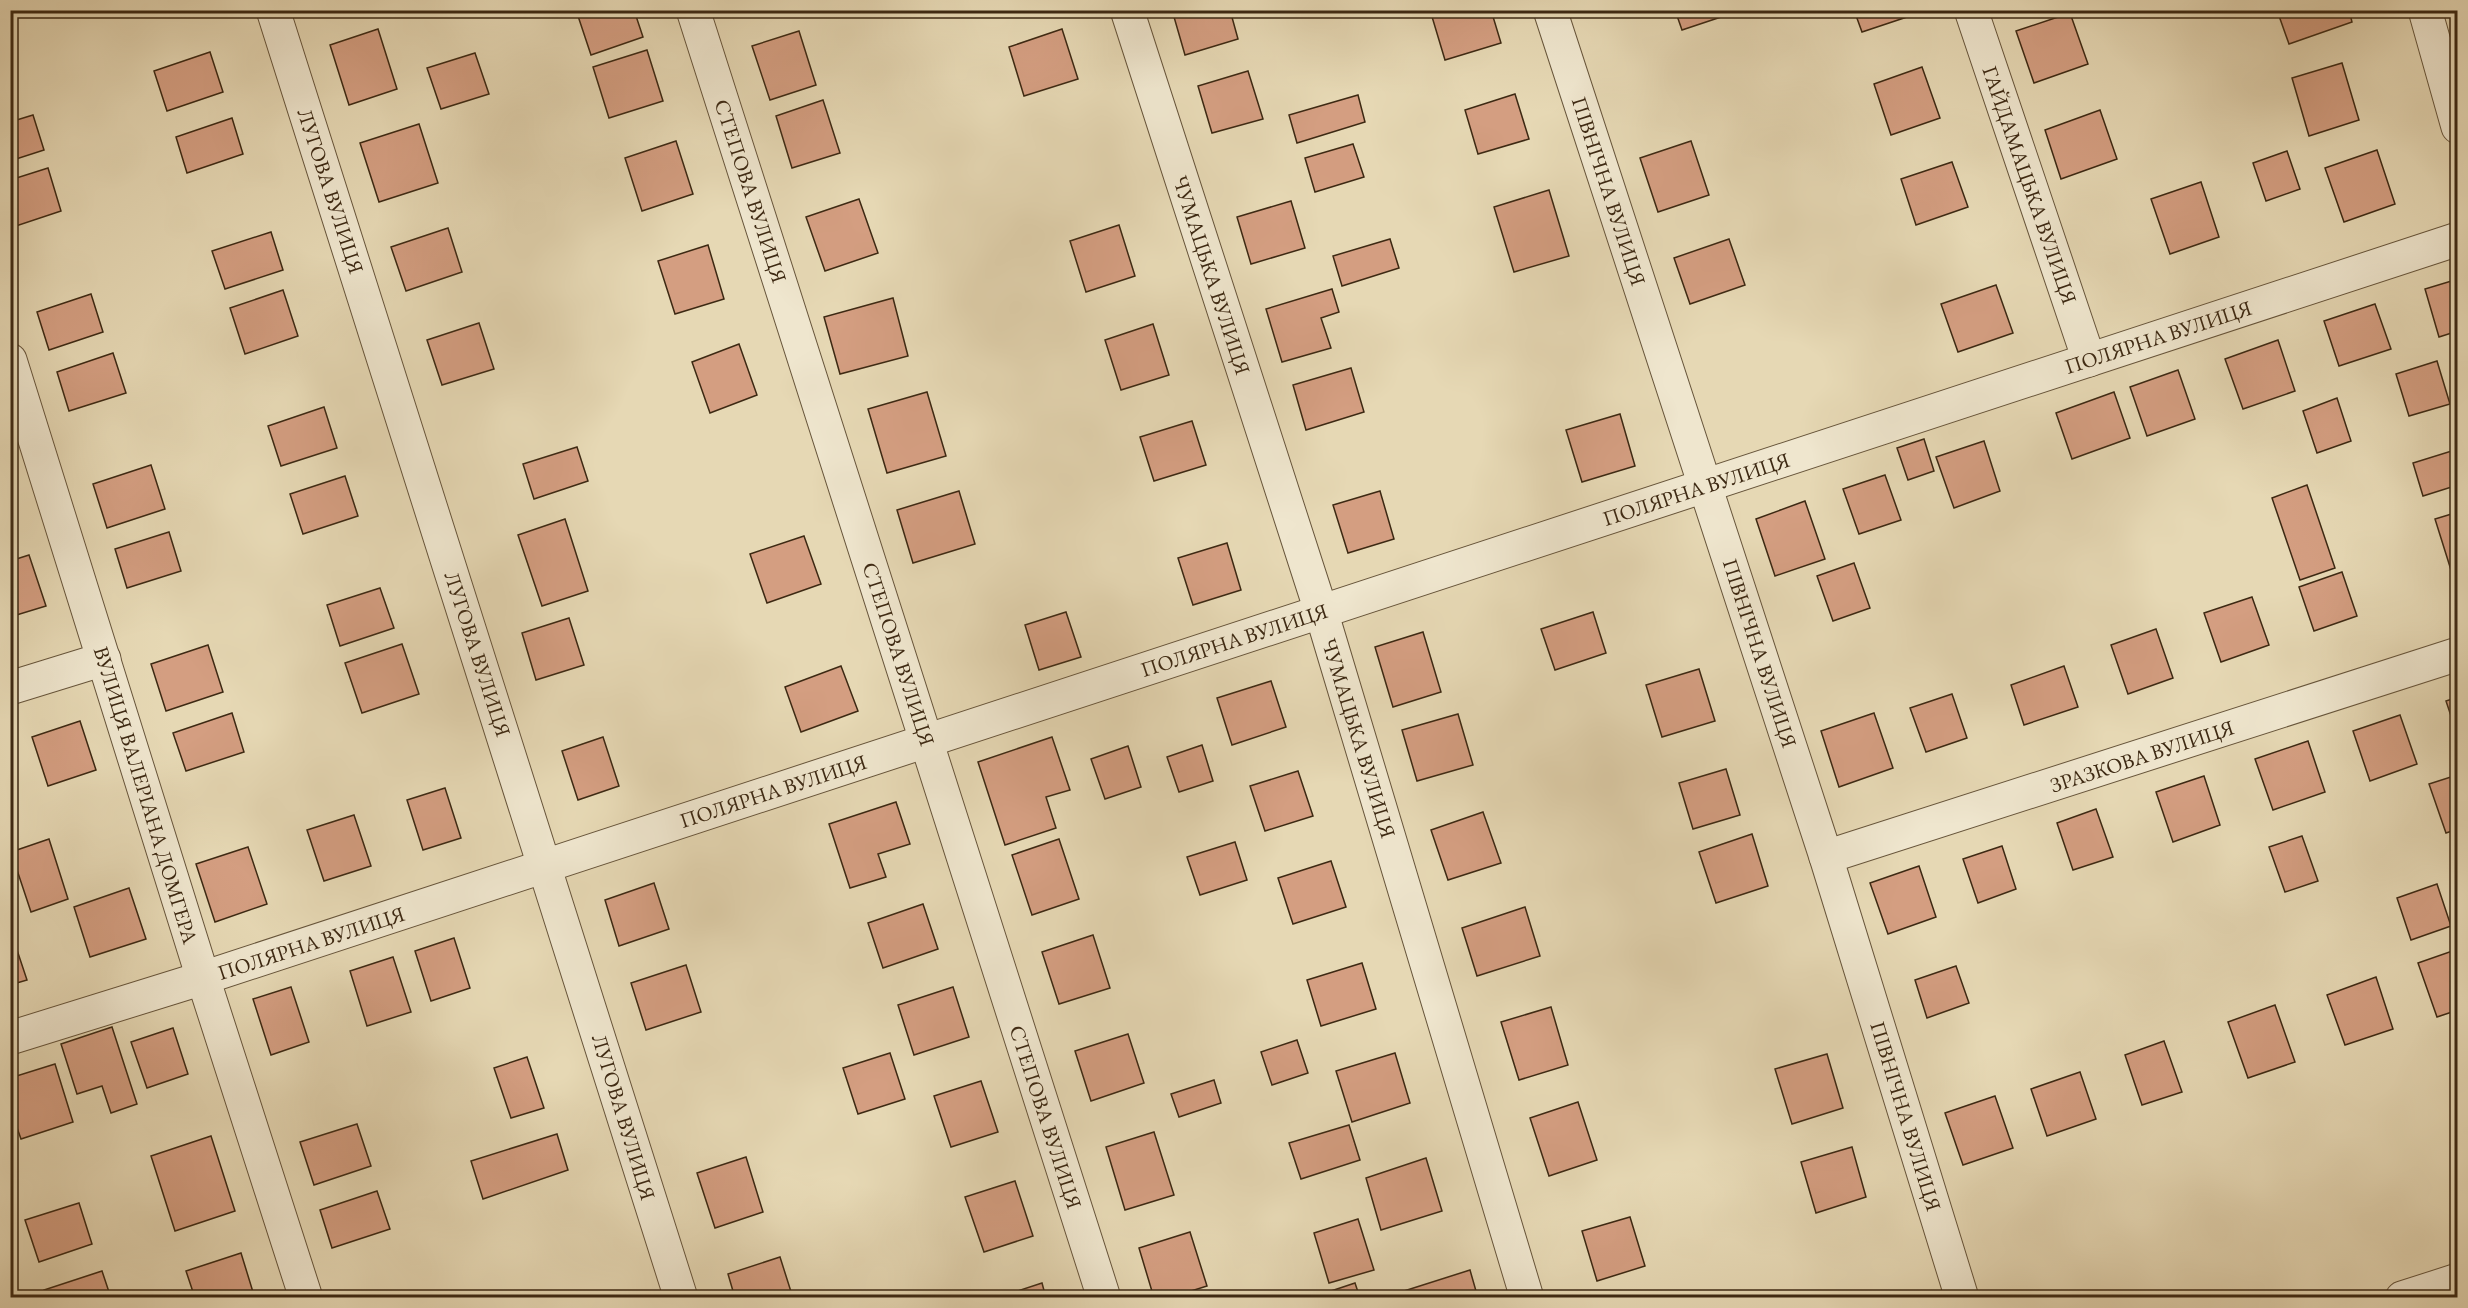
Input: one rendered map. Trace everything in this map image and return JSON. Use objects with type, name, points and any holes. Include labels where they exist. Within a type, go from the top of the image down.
[{"type":"street","name":"ЛУГОВА ВУЛИЦЯ","points":[[273,10],[681,1298]]},
{"type":"street","name":"СТЕПОВА ВУЛИЦЯ","points":[[693,10],[1104,1298]]},
{"type":"street","name":"ЧУМАЦЬКА ВУЛИЦЯ","points":[[1127,10],[1321,611],[1527,1298]]},
{"type":"street","name":"ПІВНІЧНА ВУЛИЦЯ","points":[[1550,10],[1826,857],[1962,1298]]},
{"type":"street","name":"ГАЙДАМАЦЬКА ВУЛИЦЯ","points":[[1971,10],[2089,360]]},
{"type":"street","points":[[2425,10],[2457,127]]},
{"type":"street","name":"ПОЛЯРНА ВУЛИЦЯ","points":[[10,1038],[203,978],[2457,239]]},
{"type":"street","name":"ВУЛИЦЯ ВАЛЕРІАНА ДОМГЕРА","points":[[10,360],[203,978],[306,1298]]},
{"type":"street","name":"ЗРАЗКОВА ВУЛИЦЯ","points":[[1826,857],[2457,654]]},
{"type":"street","points":[[10,688],[104,660]]},
{"type":"street","points":[[2402,1298],[2457,1280]]},
{"type":"building","points":[[576,10],[634,10],[643,37],[591,55]]},
{"type":"building","points":[[1172,10],[1230,10],[1238,39],[1185,55]]},
{"type":"building","points":[[1430,10],[1491,10],[1501,43],[1445,60]]},
{"type":"building","points":[[1675,10],[1735,10],[1736,12],[1682,30]]},
{"type":"building","points":[[1854,10],[1904,10],[1907,17],[1862,32]]},
{"type":"building","points":[[2284,10],[2349,10],[2352,22],[2289,44],[2278,13]]},
{"type":"building","points":[[2070,13],[2088,64],[2034,83],[2016,31]]},
{"type":"building","points":[[378,29],[397,89],[349,105],[330,45]]},
{"type":"building","points":[[1062,29],[1078,79],[1024,96],[1009,47]]},
{"type":"building","points":[[799,31],[816,85],[770,100],[752,46]]},
{"type":"building","points":[[647,50],[663,101],[609,118],[593,67]]},
{"type":"building","points":[[210,52],[223,92],[167,111],[154,71]]},
{"type":"building","points":[[475,53],[489,94],[441,109],[427,68]]},
{"type":"building","points":[[2342,63],[2359,120],[2309,136],[2292,78]]},
{"type":"building","points":[[1922,67],[1940,118],[1891,135],[1874,84]]},
{"type":"building","points":[[1248,71],[1263,119],[1212,133],[1198,86]]},
{"type":"building","points":[[1515,94],[1529,139],[1478,154],[1465,110]]},
{"type":"building","points":[[1358,95],[1365,122],[1297,143],[1289,115]]},
{"type":"building","points":[[823,100],[840,153],[792,168],[776,116]]},
{"type":"building","points":[[2100,110],[2117,159],[2061,179],[2045,130]]},
{"type":"building","points":[[33,115],[44,150],[10,161],[10,122]]},
{"type":"building","points":[[232,118],[243,154],[187,173],[176,137]]},
{"type":"building","points":[[419,124],[438,183],[379,202],[360,143]]},
{"type":"building","points":[[676,141],[693,194],[642,211],[625,158]]},
{"type":"building","points":[[1691,141],[1709,195],[1658,212],[1640,158]]},
{"type":"building","points":[[1353,144],[1364,177],[1315,192],[1305,158]]},
{"type":"building","points":[[2377,150],[2395,204],[2344,222],[2325,168]]},
{"type":"building","points":[[2287,151],[2300,189],[2266,201],[2253,163]]},
{"type":"building","points":[[1952,162],[1968,207],[1916,225],[1901,179]]},
{"type":"building","points":[[48,168],[61,211],[10,228],[10,180]]},
{"type":"building","points":[[2201,182],[2219,237],[2170,254],[2151,199]]},
{"type":"building","points":[[1549,190],[1569,256],[1514,272],[1494,207]]},
{"type":"building","points":[[859,199],[878,253],[825,271],[806,217]]},
{"type":"building","points":[[1291,201],[1305,248],[1251,264],[1237,217]]},
{"type":"building","points":[[1119,225],[1135,276],[1086,292],[1070,241]]},
{"type":"building","points":[[448,228],[462,272],[406,291],[391,247]]},
{"type":"building","points":[[271,232],[283,270],[225,289],[212,251]]},
{"type":"building","points":[[1390,239],[1399,268],[1342,286],[1333,256]]},
{"type":"building","points":[[1729,239],[1745,285],[1690,304],[1674,258]]},
{"type":"building","points":[[708,245],[724,299],[675,314],[658,261]]},
{"type":"building","points":[[2458,279],[2458,331],[2439,337],[2425,289]]},
{"type":"building","points":[[1996,285],[2013,333],[1958,352],[1941,304]]},
{"type":"building","points":[[1332,289],[1339,312],[1321,318],[1331,348],[1282,362],[1266,309]]},
{"type":"building","points":[[283,290],[298,336],[245,354],[230,308]]},
{"type":"building","points":[[91,294],[103,332],[49,350],[37,312]]},
{"type":"building","points":[[893,298],[908,356],[840,374],[824,317]]},
{"type":"building","points":[[2375,304],[2391,349],[2339,366],[2324,321]]},
{"type":"building","points":[[479,323],[494,369],[442,385],[427,340]]},
{"type":"building","points":[[1153,324],[1169,375],[1121,390],[1105,340]]},
{"type":"building","points":[[2278,340],[2295,391],[2243,409],[2225,359]]},
{"type":"building","points":[[739,344],[757,395],[710,413],[692,362]]},
{"type":"building","points":[[113,353],[126,393],[69,411],[57,372]]},
{"type":"building","points":[[2437,361],[2450,404],[2409,416],[2396,374]]},
{"type":"building","points":[[1351,368],[1364,412],[1306,430],[1293,385]]},
{"type":"building","points":[[2178,370],[2195,419],[2147,436],[2130,387]]},
{"type":"building","points":[[927,392],[946,456],[887,473],[868,409]]},
{"type":"building","points":[[2114,392],[2130,438],[2072,459],[2056,413]]},
{"type":"building","points":[[2337,398],[2351,441],[2317,453],[2303,411]]},
{"type":"building","points":[[324,407],[337,448],[281,466],[268,426]]},
{"type":"building","points":[[1620,414],[1635,466],[1582,482],[1566,430]]},
{"type":"building","points":[[1192,421],[1206,465],[1154,481],[1140,437]]},
{"type":"building","points":[[1924,439],[1934,471],[1908,480],[1897,448]]},
{"type":"building","points":[[1984,441],[2000,491],[1954,508],[1936,457]]},
{"type":"building","points":[[577,447],[588,481],[534,499],[523,464]]},
{"type":"building","points":[[2458,449],[2458,485],[2423,496],[2413,463]]},
{"type":"building","points":[[151,465],[165,509],[107,528],[93,484]]},
{"type":"building","points":[[1885,475],[1901,520],[1859,534],[1843,489]]},
{"type":"building","points":[[345,476],[358,516],[303,534],[290,494]]},
{"type":"building","points":[[2307,485],[2335,568],[2300,580],[2272,498]]},
{"type":"building","points":[[959,491],[975,544],[913,563],[897,510]]},
{"type":"building","points":[[1380,491],[1394,539],[1348,553],[1333,505]]},
{"type":"building","points":[[1805,501],[1825,559],[1775,576],[1756,519]]},
{"type":"building","points":[[2458,512],[2458,568],[2451,570],[2435,519]]},
{"type":"building","points":[[565,519],[588,591],[542,606],[518,535]]},
{"type":"building","points":[[169,532],[181,571],[127,588],[115,549]]},
{"type":"building","points":[[804,536],[821,584],[767,603],[750,554]]},
{"type":"building","points":[[1227,543],[1241,590],[1193,605],[1178,558]]},
{"type":"building","points":[[29,555],[46,606],[10,617],[10,561]]},
{"type":"building","points":[[1854,563],[1870,608],[1833,621],[1817,576]]},
{"type":"building","points":[[2342,572],[2357,616],[2314,631],[2299,587]]},
{"type":"building","points":[[380,588],[394,628],[340,646],[327,605]]},
{"type":"building","points":[[2252,597],[2269,645],[2221,662],[2204,613]]},
{"type":"building","points":[[1066,612],[1081,657],[1039,670],[1025,625]]},
{"type":"building","points":[[1593,612],[1606,653],[1555,670],[1541,629]]},
{"type":"building","points":[[569,618],[584,665],[536,680],[522,633]]},
{"type":"building","points":[[2156,629],[2173,678],[2128,694],[2111,645]]},
{"type":"building","points":[[1423,632],[1441,692],[1393,707],[1375,647]]},
{"type":"building","points":[[402,644],[419,694],[362,713],[345,663]]},
{"type":"building","points":[[208,645],[223,692],[166,711],[151,664]]},
{"type":"building","points":[[841,666],[858,711],[801,732],[785,687]]},
{"type":"building","points":[[2064,666],[2078,707],[2024,725],[2011,685]]},
{"type":"building","points":[[1699,669],[1715,721],[1662,737],[1646,685]]},
{"type":"building","points":[[1271,681],[1286,727],[1232,745],[1217,698]]},
{"type":"building","points":[[1952,694],[1967,738],[1926,752],[1910,708]]},
{"type":"building","points":[[2458,697],[2458,737],[2446,701]]},
{"type":"building","points":[[232,713],[244,752],[186,771],[173,733]]},
{"type":"building","points":[[1874,713],[1893,768],[1839,787],[1821,731]]},
{"type":"building","points":[[1458,714],[1473,765],[1417,781],[1402,730]]},
{"type":"building","points":[[2400,715],[2417,764],[2370,781],[2353,731]]},
{"type":"building","points":[[80,721],[96,770],[48,786],[32,737]]},
{"type":"building","points":[[603,737],[619,786],[578,800],[562,751]]},
{"type":"building","points":[[1052,737],[1070,790],[1046,797],[1056,828],[1005,845],[978,762]]},
{"type":"building","points":[[2308,741],[2325,792],[2273,810],[2255,759]]},
{"type":"building","points":[[1202,745],[1213,781],[1179,792],[1167,757]]},
{"type":"building","points":[[1128,746],[1141,787],[1105,799],[1091,759]]},
{"type":"building","points":[[1726,769],[1740,815],[1693,829],[1679,783]]},
{"type":"building","points":[[1298,771],[1313,816],[1265,831],[1250,786]]},
{"type":"building","points":[[2457,775],[2458,829],[2446,833],[2429,784]]},
{"type":"building","points":[[2204,776],[2220,825],[2173,842],[2156,792]]},
{"type":"building","points":[[445,788],[461,838],[423,850],[407,800]]},
{"type":"building","points":[[896,802],[910,844],[878,854],[886,877],[850,888],[829,824]]},
{"type":"building","points":[[2096,809],[2113,857],[2073,870],[2057,823]]},
{"type":"building","points":[[1483,812],[1501,863],[1448,880],[1431,830]]},
{"type":"building","points":[[354,815],[371,866],[324,881],[307,830]]},
{"type":"building","points":[[1752,834],[1768,886],[1716,903],[1699,852]]},
{"type":"building","points":[[2302,836],[2318,881],[2285,892],[2269,847]]},
{"type":"building","points":[[49,839],[68,899],[31,912],[11,852]]},
{"type":"building","points":[[1059,839],[1079,899],[1032,915],[1012,855]]},
{"type":"building","points":[[1235,842],[1247,880],[1200,895],[1187,857]]},
{"type":"building","points":[[2002,846],[2016,889],[1978,903],[1963,859]]},
{"type":"building","points":[[248,847],[267,904],[215,922],[196,864]]},
{"type":"building","points":[[1331,861],[1346,907],[1293,924],[1278,878]]},
{"type":"building","points":[[1919,866],[1936,917],[1888,934],[1870,883]]},
{"type":"building","points":[[654,883],[669,929],[619,946],[605,900]]},
{"type":"building","points":[[2437,884],[2451,926],[2411,940],[2397,898]]},
{"type":"building","points":[[129,888],[146,939],[90,957],[74,907]]},
{"type":"building","points":[[923,904],[938,949],[883,968],[868,923]]},
{"type":"building","points":[[1525,907],[1540,956],[1477,976],[1462,928]]},
{"type":"building","points":[[10,929],[27,980],[10,985]]},
{"type":"building","points":[[1093,935],[1110,988],[1059,1004],[1042,952]]},
{"type":"building","points":[[454,938],[470,988],[431,1001],[415,951]]},
{"type":"building","points":[[2458,949],[2458,1010],[2437,1017],[2418,963]]},
{"type":"building","points":[[393,957],[411,1012],[367,1026],[350,971]]},
{"type":"building","points":[[1362,963],[1376,1009],[1321,1026],[1307,980]]},
{"type":"building","points":[[686,965],[701,1012],[646,1030],[631,983]]},
{"type":"building","points":[[1956,966],[1969,1003],[1927,1018],[1915,980]]},
{"type":"building","points":[[2376,977],[2393,1029],[2345,1045],[2327,995]]},
{"type":"building","points":[[291,987],[309,1042],[271,1055],[253,999]]},
{"type":"building","points":[[953,987],[969,1037],[914,1055],[898,1005]]},
{"type":"building","points":[[2275,1005],[2295,1062],[2248,1078],[2228,1022]]},
{"type":"building","points":[[1551,1007],[1568,1065],[1519,1080],[1501,1022]]},
{"type":"building","points":[[112,1027],[137,1104],[111,1113],[102,1086],[77,1094],[61,1044]]},
{"type":"building","points":[[173,1028],[188,1074],[147,1088],[131,1042]]},
{"type":"building","points":[[1128,1034],[1144,1083],[1091,1101],[1075,1051]]},
{"type":"building","points":[[1297,1040],[1308,1073],[1272,1085],[1261,1052]]},
{"type":"building","points":[[2164,1041],[2182,1092],[2142,1105],[2125,1055]]},
{"type":"building","points":[[890,1053],[905,1099],[858,1114],[843,1068]]},
{"type":"building","points":[[1395,1053],[1410,1103],[1352,1122],[1336,1071]]},
{"type":"building","points":[[1827,1054],[1843,1108],[1792,1124],[1775,1069]]},
{"type":"building","points":[[527,1057],[544,1108],[511,1118],[494,1068]]},
{"type":"building","points":[[55,1064],[73,1122],[21,1139],[10,1108],[10,1078]]},
{"type":"building","points":[[2080,1072],[2096,1119],[2047,1136],[2031,1089]]},
{"type":"building","points":[[1214,1080],[1221,1103],[1179,1117],[1171,1094]]},
{"type":"building","points":[[981,1081],[998,1132],[951,1147],[934,1096]]},
{"type":"building","points":[[1995,1096],[2013,1148],[1963,1165],[1945,1113]]},
{"type":"building","points":[[1578,1102],[1597,1160],[1549,1176],[1530,1118]]},
{"type":"building","points":[[357,1124],[371,1166],[314,1185],[300,1142]]},
{"type":"building","points":[[1349,1125],[1360,1160],[1301,1179],[1289,1143]]},
{"type":"building","points":[[1154,1132],[1174,1195],[1125,1210],[1106,1147]]},
{"type":"building","points":[[557,1134],[568,1170],[483,1199],[471,1161]]},
{"type":"building","points":[[211,1136],[235,1211],[175,1231],[151,1156]]},
{"type":"building","points":[[1852,1147],[1866,1197],[1816,1213],[1801,1162]]},
{"type":"building","points":[[746,1157],[763,1212],[715,1228],[697,1173]]},
{"type":"building","points":[[1426,1158],[1442,1211],[1381,1230],[1366,1178]]},
{"type":"building","points":[[1015,1181],[1033,1236],[984,1252],[965,1197]]},
{"type":"building","points":[[377,1191],[390,1229],[332,1248],[320,1210]]},
{"type":"building","points":[[79,1203],[92,1244],[39,1262],[25,1220]]},
{"type":"building","points":[[1630,1217],[1645,1266],[1597,1281],[1582,1231]]},
{"type":"building","points":[[1358,1219],[1374,1270],[1329,1283],[1314,1233]]},
{"type":"building","points":[[1190,1232],[1207,1286],[1169,1298],[1154,1298],[1139,1248]]},
{"type":"building","points":[[241,1253],[253,1292],[235,1298],[195,1298],[186,1271]]},
{"type":"building","points":[[780,1257],[793,1298],[735,1298],[728,1274]]},
{"type":"building","points":[[1470,1270],[1478,1298],[1382,1298]]},
{"type":"building","points":[[102,1271],[111,1298],[46,1298],[44,1290]]},
{"type":"building","points":[[1042,1283],[1046,1298],[996,1298]]},
{"type":"building","points":[[1355,1283],[1360,1298],[1310,1298]]}]
